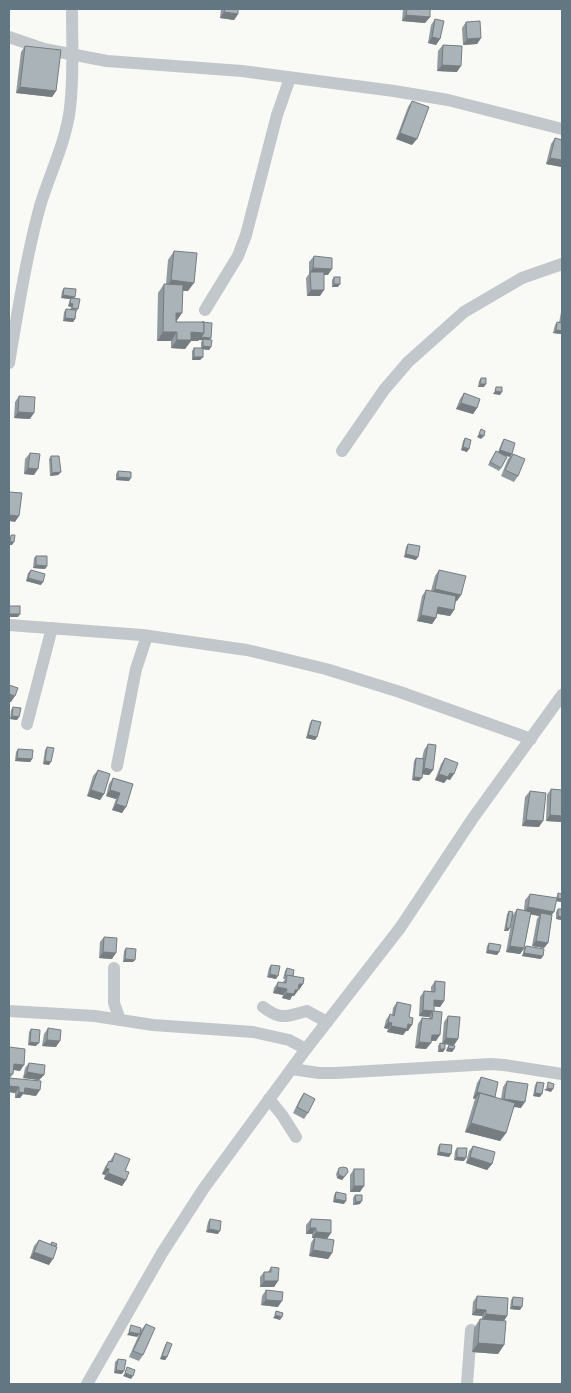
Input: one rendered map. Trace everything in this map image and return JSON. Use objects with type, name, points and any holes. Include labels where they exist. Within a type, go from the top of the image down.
[{"type":"street","points":[[9,363],[12,316],[35,225],[61,147],[70,108],[72,9]]},
{"type":"street","points":[[9,37],[44,49],[107,61],[242,71],[448,100],[562,129]]},
{"type":"street","points":[[205,310],[238,256],[246,234],[277,115],[290,78]]},
{"type":"street","points":[[342,451],[384,390],[408,362],[464,312],[522,278],[562,264]]},
{"type":"street","points":[[9,625],[147,636],[246,650],[326,669],[425,700],[531,739]]},
{"type":"street","points":[[27,724],[52,628]]},
{"type":"street","points":[[117,766],[136,669],[147,636]]},
{"type":"street","points":[[87,1384],[162,1253],[204,1188],[306,1049],[400,928],[473,818],[562,695]]},
{"type":"street","points":[[114,968],[114,1003],[120,1020]]},
{"type":"street","points":[[263,1007],[276,1016],[288,1016],[307,1011],[327,1022]]},
{"type":"street","points":[[9,1011],[58,1013],[153,1025],[253,1032],[289,1040],[306,1049]]},
{"type":"street","points":[[292,1069],[336,1074],[504,1064],[562,1074]]},
{"type":"street","points":[[269,1099],[282,1114],[296,1137]]},
{"type":"street","points":[[468,1384],[471,1330]]},
{"type":"building","points":[[225,9],[238,9],[238,14],[224,12]]},
{"type":"building","points":[[407,9],[430,9],[430,17],[406,15]]},
{"type":"building","points":[[435,19],[444,21],[440,39],[432,37]]},
{"type":"building","points":[[480,21],[481,38],[467,39],[466,22]]},
{"type":"building","points":[[443,45],[462,46],[461,66],[442,65]]},
{"type":"building","points":[[25,46],[61,50],[56,91],[20,87]]},
{"type":"building","points":[[412,101],[429,107],[417,139],[400,133]]},
{"type":"building","points":[[555,138],[562,140],[562,160],[550,158]]},
{"type":"building","points":[[174,251],[197,253],[194,283],[171,280]]},
{"type":"building","points":[[314,256],[332,258],[332,269],[313,268]]},
{"type":"building","points":[[310,272],[324,272],[324,290],[311,290]]},
{"type":"building","points":[[334,277],[340,277],[340,284],[334,284]]},
{"type":"building","points":[[164,284],[183,285],[182,313],[176,313],[176,322],[204,322],[204,333],[191,332],[191,340],[177,340],[177,332],[163,332]]},
{"type":"building","points":[[64,288],[76,289],[75,297],[63,295]]},
{"type":"building","points":[[71,298],[80,299],[78,309],[72,308]]},
{"type":"building","points":[[66,309],[76,310],[75,319],[65,318]]},
{"type":"building","points":[[204,322],[212,323],[211,338],[201,337],[204,333]]},
{"type":"building","points":[[557,322],[562,323],[562,331],[556,330]]},
{"type":"building","points":[[203,339],[212,340],[211,347],[203,346]]},
{"type":"building","points":[[194,348],[203,348],[203,357],[194,357]]},
{"type":"building","points":[[481,378],[486,378],[486,384],[480,384]]},
{"type":"building","points":[[496,387],[502,387],[502,392],[495,391]]},
{"type":"building","points":[[464,393],[480,399],[477,408],[461,403]]},
{"type":"building","points":[[19,396],[35,397],[34,413],[18,412]]},
{"type":"building","points":[[481,429],[485,431],[484,436],[479,434]]},
{"type":"building","points":[[465,438],[471,440],[469,449],[463,447]]},
{"type":"building","points":[[504,439],[515,443],[512,454],[500,450]]},
{"type":"building","points":[[496,451],[507,457],[501,468],[490,462]]},
{"type":"building","points":[[30,453],[40,454],[38,469],[28,468]]},
{"type":"building","points":[[513,454],[525,459],[518,476],[505,470]]},
{"type":"building","points":[[51,456],[59,456],[61,472],[52,473]]},
{"type":"building","points":[[118,471],[131,472],[131,478],[118,477]]},
{"type":"building","points":[[9,492],[22,493],[19,516],[9,515]]},
{"type":"building","points":[[11,535],[15,535],[14,542],[10,542]]},
{"type":"building","points":[[408,544],[420,546],[418,557],[406,554]]},
{"type":"building","points":[[36,556],[47,556],[47,566],[36,565]]},
{"type":"building","points":[[31,570],[45,574],[43,582],[28,578]]},
{"type":"building","points":[[439,570],[466,576],[461,595],[435,589]]},
{"type":"building","points":[[426,590],[456,596],[454,610],[438,607],[436,618],[421,615]]},
{"type":"building","points":[[9,606],[20,606],[20,614],[9,614]]},
{"type":"building","points":[[9,685],[18,688],[15,696],[9,694]]},
{"type":"building","points":[[13,707],[21,708],[19,717],[12,716]]},
{"type":"building","points":[[312,720],[321,722],[317,737],[308,735]]},
{"type":"building","points":[[428,744],[436,745],[433,770],[424,768]]},
{"type":"building","points":[[47,747],[54,748],[51,762],[45,761]]},
{"type":"building","points":[[18,749],[33,750],[32,759],[17,758]]},
{"type":"building","points":[[416,758],[424,759],[422,778],[414,777]]},
{"type":"building","points":[[445,758],[458,763],[454,774],[450,773],[448,777],[439,774]]},
{"type":"building","points":[[98,770],[110,774],[104,794],[91,790]]},
{"type":"building","points":[[113,778],[133,784],[126,807],[116,804],[120,793],[110,790]]},
{"type":"building","points":[[551,789],[562,790],[562,816],[550,815]]},
{"type":"building","points":[[530,791],[546,793],[543,821],[526,820]]},
{"type":"building","points":[[558,893],[562,894],[562,899],[558,898]]},
{"type":"building","points":[[530,894],[557,898],[554,912],[528,907]]},
{"type":"building","points":[[517,909],[531,912],[524,948],[510,946]]},
{"type":"building","points":[[558,909],[562,909],[562,917],[558,916]]},
{"type":"building","points":[[509,911],[513,912],[510,928],[506,928]]},
{"type":"building","points":[[541,913],[552,915],[548,943],[536,941]]},
{"type":"building","points":[[104,937],[117,938],[116,953],[103,952]]},
{"type":"building","points":[[489,943],[501,945],[499,952],[488,950]]},
{"type":"building","points":[[526,946],[544,949],[543,956],[524,953]]},
{"type":"building","points":[[126,948],[136,949],[135,960],[125,959]]},
{"type":"building","points":[[271,965],[280,966],[278,976],[270,974]]},
{"type":"building","points":[[287,968],[294,970],[293,976],[285,976]]},
{"type":"building","points":[[287,975],[304,978],[303,984],[299,984],[298,990],[295,990],[294,994],[286,993],[287,989],[277,987],[278,982],[286,983]]},
{"type":"building","points":[[435,981],[445,982],[444,1001],[434,1000],[434,1011],[442,1012],[440,1035],[432,1035],[431,1043],[419,1042],[422,1018],[432,1019],[433,1011],[423,1010],[424,991],[435,992]]},
{"type":"building","points":[[397,1002],[411,1005],[409,1017],[413,1018],[412,1025],[408,1024],[407,1029],[391,1026],[392,1023],[388,1022],[390,1014],[394,1016]]},
{"type":"building","points":[[448,1016],[460,1017],[458,1039],[446,1038]]},
{"type":"building","points":[[48,1028],[61,1030],[60,1041],[47,1040]]},
{"type":"building","points":[[31,1029],[40,1030],[39,1043],[30,1042]]},
{"type":"building","points":[[440,1043],[445,1044],[445,1049],[440,1049]]},
{"type":"building","points":[[449,1045],[455,1046],[454,1049],[448,1048]]},
{"type":"building","points":[[9,1047],[25,1049],[24,1065],[14,1064],[13,1074],[9,1074]]},
{"type":"building","points":[[29,1063],[45,1065],[44,1075],[27,1072]]},
{"type":"building","points":[[481,1077],[498,1082],[495,1097],[477,1092]]},
{"type":"building","points":[[9,1078],[41,1081],[40,1090],[25,1088],[24,1093],[19,1092],[19,1087],[9,1086]]},
{"type":"building","points":[[507,1081],[528,1084],[525,1102],[504,1099]]},
{"type":"building","points":[[537,1082],[544,1083],[542,1094],[535,1093]]},
{"type":"building","points":[[548,1082],[554,1084],[553,1089],[547,1088]]},
{"type":"building","points":[[304,1093],[315,1099],[308,1113],[297,1107]]},
{"type":"building","points":[[480,1093],[515,1103],[506,1133],[471,1123]]},
{"type":"building","points":[[440,1144],[452,1145],[451,1154],[439,1152]]},
{"type":"building","points":[[473,1146],[495,1152],[492,1164],[470,1157]]},
{"type":"building","points":[[457,1148],[467,1148],[466,1158],[457,1157]]},
{"type":"building","points":[[115,1153],[130,1159],[125,1171],[129,1172],[126,1180],[108,1173],[109,1169],[106,1168],[109,1161],[112,1162]]},
{"type":"building","points":[[339,1168],[347,1168],[348,1172],[344,1177],[339,1175],[338,1171]]},
{"type":"building","points":[[354,1169],[364,1169],[364,1186],[354,1186]]},
{"type":"building","points":[[336,1192],[346,1194],[346,1201],[335,1199]]},
{"type":"building","points":[[355,1195],[362,1195],[362,1201],[356,1202]]},
{"type":"building","points":[[210,1219],[221,1221],[220,1231],[209,1229]]},
{"type":"building","points":[[311,1219],[331,1220],[331,1233],[316,1232],[316,1228],[310,1228]]},
{"type":"building","points":[[315,1237],[334,1240],[332,1253],[313,1250]]},
{"type":"building","points":[[39,1240],[57,1247],[53,1259],[34,1252]]},
{"type":"building","points":[[271,1267],[279,1268],[278,1281],[264,1281],[264,1272],[271,1272]]},
{"type":"building","points":[[266,1290],[283,1292],[282,1301],[266,1300]]},
{"type":"building","points":[[477,1296],[508,1298],[507,1316],[486,1314],[486,1310],[476,1309]]},
{"type":"building","points":[[513,1297],[523,1298],[522,1307],[512,1306]]},
{"type":"building","points":[[276,1311],[283,1313],[282,1317],[275,1315]]},
{"type":"building","points":[[480,1319],[506,1321],[504,1345],[478,1343]]},
{"type":"building","points":[[146,1324],[155,1328],[143,1355],[133,1351]]},
{"type":"building","points":[[131,1325],[141,1328],[140,1334],[129,1332]]},
{"type":"building","points":[[167,1342],[172,1344],[167,1357],[162,1356]]},
{"type":"building","points":[[118,1359],[126,1360],[124,1371],[116,1370]]},
{"type":"building","points":[[127,1367],[135,1370],[133,1376],[125,1373]]}]
